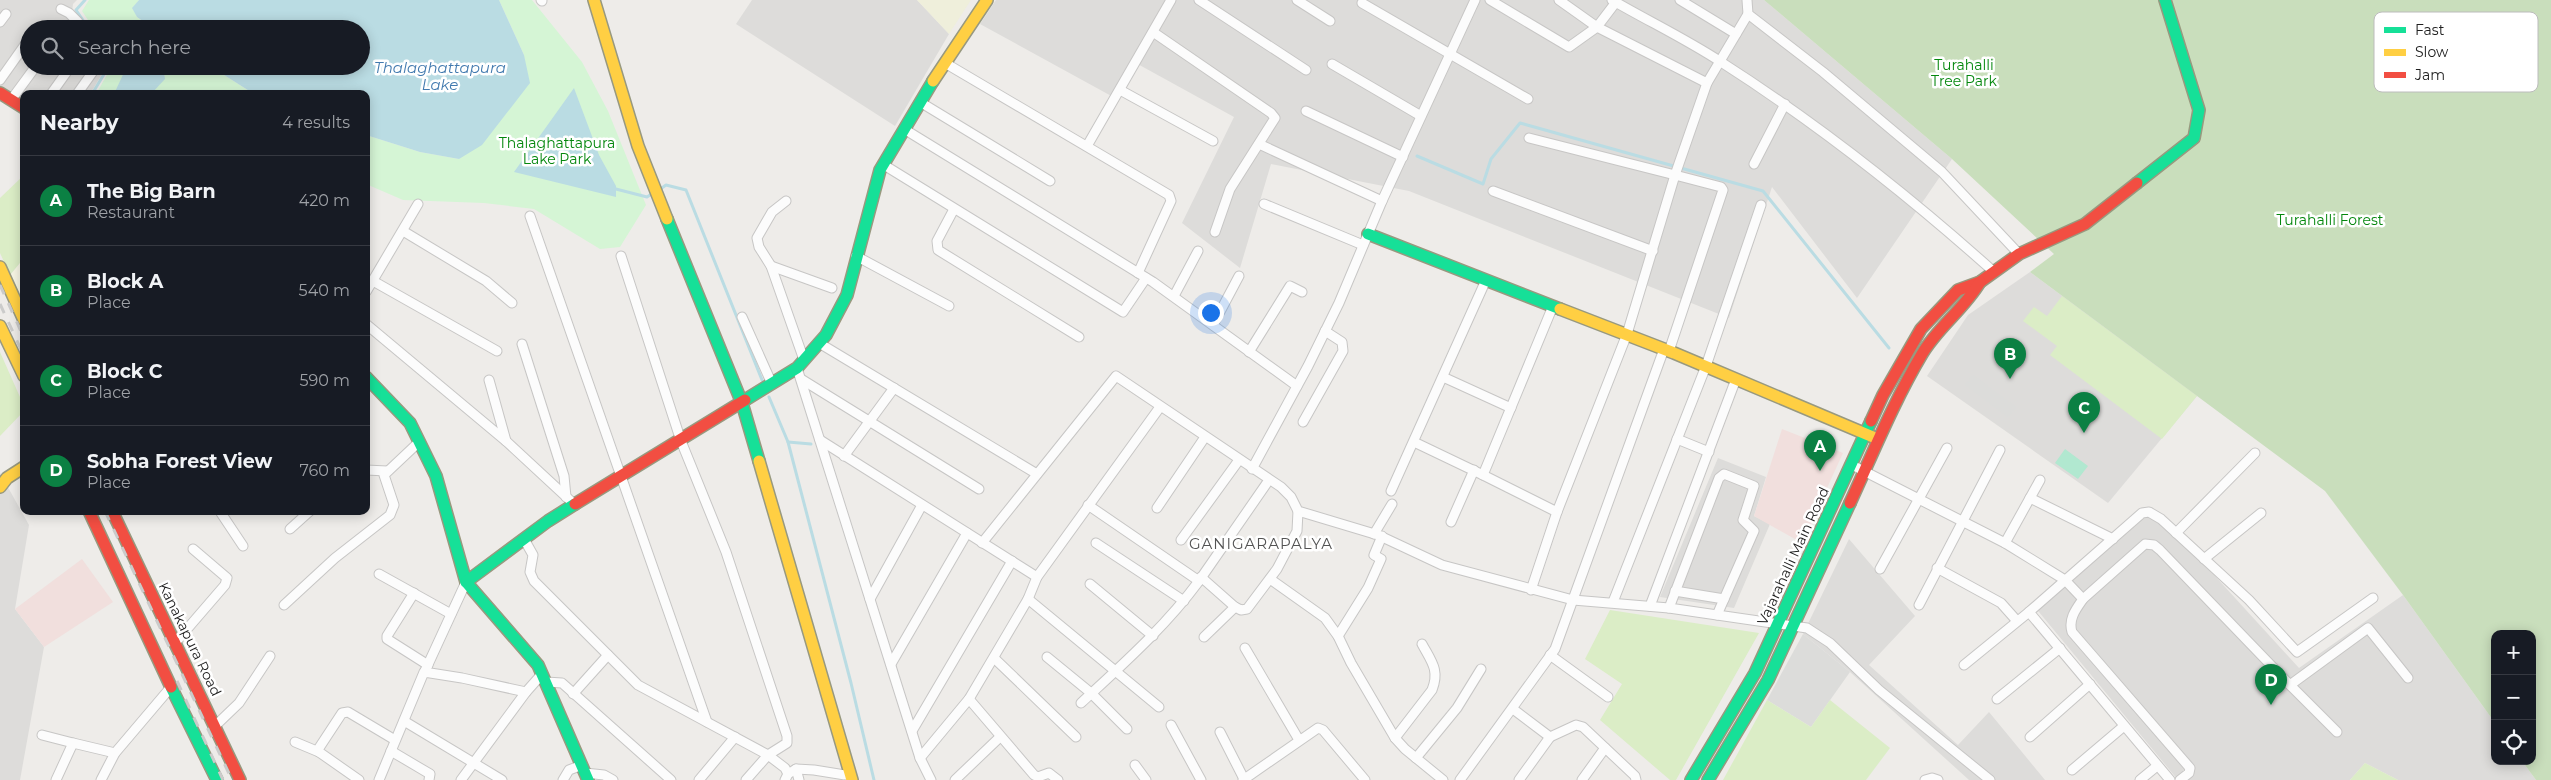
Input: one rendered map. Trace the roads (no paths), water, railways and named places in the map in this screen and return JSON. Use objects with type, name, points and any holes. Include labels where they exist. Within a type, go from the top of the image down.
[{"type":"main road","points":[[594,0],[638,146],[742,403],[851,778]]},
{"type":"main road","points":[[466,582],[524,539],[570,501],[681,441],[772,384],[801,369],[826,335],[847,295],[856,256],[884,165],[920,102],[987,0]]},
{"type":"main road","name":"Vajarahalli Main Road","points":[[1691,780],[1755,673],[1897,368],[1921,329],[1958,290],[1980,282],[2019,254],[2085,224],[2194,138],[2199,110],[2165,0]]},
{"type":"main road","points":[[0,93],[20,106]]},
{"type":"main road","points":[[1368,234],[1667,350],[1880,440]]},
{"type":"main road","points":[[0,268],[20,311]]},
{"type":"main road","name":"Vajarahalli Main Road","points":[[1708,780],[1768,680],[1865,471],[1923,352],[1949,319],[1970,299],[1980,282]]},
{"type":"main road","points":[[0,326],[20,368]]},
{"type":"main road","points":[[370,380],[410,423],[436,476],[466,582],[538,665],[585,773]]},
{"type":"main road","points":[[1,484],[6,478],[20,469]]},
{"type":"main road","points":[[91,515],[171,687],[217,780]]},
{"type":"main road","name":"Kanakapura Road","points":[[114,515],[240,780]]},
{"type":"street","points":[[1087,146],[1171,0]]},
{"type":"street","points":[[1199,0],[1306,70]]},
{"type":"street","points":[[1297,0],[1330,21]]},
{"type":"street","points":[[1252,469],[1325,331],[1382,201],[1475,0]]},
{"type":"street","points":[[1490,0],[1569,47],[1597,27],[1614,1],[1719,60],[1801,114],[1941,224],[1994,272]]},
{"type":"street","points":[[1559,0],[1597,27],[1707,83]]},
{"type":"street","points":[[1680,0],[1736,34]]},
{"type":"street","points":[[1531,590],[1557,512],[1626,334],[1707,83],[1748,14],[1747,0]]},
{"type":"street","points":[[1362,3],[1528,99]]},
{"type":"street","points":[[61,10],[75,20]]},
{"type":"street","points":[[1748,14],[1823,72],[1942,172],[2019,254]]},
{"type":"street","points":[[1152,32],[1274,116],[1274,121],[1230,189],[1215,232]]},
{"type":"street","points":[[0,80],[20,52]]},
{"type":"street","points":[[884,165],[1123,312],[1142,275],[1171,198],[1087,146],[945,63]]},
{"type":"street","points":[[1332,64],[1421,116]]},
{"type":"street","points":[[11,100],[29,75]]},
{"type":"street","points":[[53,90],[63,75]]},
{"type":"street","points":[[80,90],[91,75]]},
{"type":"street","points":[[1120,90],[1213,142]]},
{"type":"street","points":[[920,102],[1050,181]]},
{"type":"street","points":[[1754,164],[1784,104]]},
{"type":"street","points":[[1306,111],[1402,157]]},
{"type":"street","points":[[904,129],[1142,275],[1174,296],[1297,386]]},
{"type":"street","points":[[1460,780],[1513,709],[1550,655],[1574,600],[1667,350],[1723,190],[1721,187],[1529,138]]},
{"type":"street","points":[[1259,144],[1382,201]]},
{"type":"street","points":[[1493,191],[1653,251]]},
{"type":"street","points":[[786,201],[772,212],[757,238],[759,247],[771,266],[820,440],[920,758],[931,780]]},
{"type":"street","points":[[370,286],[418,204]]},
{"type":"street","points":[[1264,204],[1363,246]]},
{"type":"street","points":[[1614,602],[1706,366],[1761,205]]},
{"type":"street","points":[[954,209],[937,241],[938,250],[1079,337]]},
{"type":"street","points":[[530,216],[707,722]]},
{"type":"street","points":[[403,231],[486,280],[512,304]]},
{"type":"street","points":[[1174,296],[1198,251]]},
{"type":"street","points":[[621,256],[681,441],[726,552],[787,736],[787,744],[768,755],[746,780]]},
{"type":"street","points":[[856,256],[950,306]]},
{"type":"street","points":[[771,266],[832,288]]},
{"type":"street","points":[[1213,325],[1239,276]]},
{"type":"street","points":[[1391,491],[1486,280]]},
{"type":"street","points":[[373,281],[497,351]]},
{"type":"street","points":[[1249,352],[1290,286],[1302,292]]},
{"type":"street","points":[[1483,474],[1553,306]]},
{"type":"street","points":[[742,318],[772,384]]},
{"type":"street","points":[[370,327],[506,441],[570,501]]},
{"type":"street","points":[[1303,422],[1343,351],[1342,342],[1325,331]]},
{"type":"street","points":[[819,343],[1037,474]]},
{"type":"street","points":[[522,344],[562,468],[570,501]]},
{"type":"street","points":[[801,369],[870,421],[979,489]]},
{"type":"street","points":[[982,543],[1114,377],[1120,377],[1160,407],[1281,487],[1291,497],[1298,511],[1297,531],[1270,579],[1247,609],[1241,610],[1200,579],[1088,505]]},
{"type":"street","points":[[1442,377],[1511,408]]},
{"type":"street","points":[[1650,606],[1736,379]]},
{"type":"street","points":[[488,380],[506,441]]},
{"type":"street","points":[[844,456],[894,388]]},
{"type":"street","points":[[920,758],[969,699],[1028,599],[1037,577],[1160,407]]},
{"type":"street","points":[[1157,508],[1205,437]]},
{"type":"street","points":[[1677,439],[1709,452]]},
{"type":"street","points":[[820,440],[1037,577]]},
{"type":"street","points":[[284,605],[335,558],[390,515],[394,505],[384,479],[387,471],[420,442]]},
{"type":"street","points":[[1414,442],[1483,474],[1557,512]]},
{"type":"street","points":[[1880,568],[1947,448]]},
{"type":"street","points":[[1919,605],[2000,450]]},
{"type":"street","points":[[2176,532],[2255,452]]},
{"type":"street","points":[[1180,540],[1238,460]]},
{"type":"street","points":[[1852,465],[2005,543],[2065,580],[2083,599]]},
{"type":"street","points":[[370,470],[387,471]]},
{"type":"street","points":[[1450,522],[1474,470]]},
{"type":"street","points":[[1669,608],[1719,478],[1724,474],[1752,484],[1755,488],[1743,520],[1754,531],[1717,615]]},
{"type":"street","points":[[1081,703],[1153,636],[1184,601],[1269,480]]},
{"type":"street","points":[[2005,543],[2040,480]]},
{"type":"street","points":[[2030,498],[2112,539]]},
{"type":"street","points":[[1338,636],[1368,588],[1381,559],[1374,555],[1378,535],[1392,504]]},
{"type":"street","points":[[870,599],[922,505]]},
{"type":"street","points":[[1298,511],[1378,535],[1442,565],[1574,600],[1669,608],[1807,628],[1830,643],[1879,690],[1990,780]]},
{"type":"street","points":[[1964,665],[2029,612],[2142,513],[2148,512],[2155,514],[2176,532],[2249,600],[2297,652],[2373,598]]},
{"type":"street","points":[[2204,559],[2261,514]]},
{"type":"street","points":[[222,515],[243,546]]},
{"type":"street","points":[[290,529],[306,515]]},
{"type":"street","points":[[891,664],[967,533]]},
{"type":"street","points":[[524,539],[533,556],[530,572],[534,581],[638,685],[768,755],[799,780]]},
{"type":"street","points":[[1096,542],[1184,601]]},
{"type":"street","points":[[2180,780],[2189,773],[2190,768],[2072,632],[2071,619],[2083,599],[2145,544],[2154,545],[2337,732]]},
{"type":"street","points":[[175,643],[225,585],[227,578],[194,549]]},
{"type":"street","points":[[912,731],[1012,561]]},
{"type":"street","points":[[1937,568],[2001,603],[2017,621]]},
{"type":"street","points":[[380,574],[451,614]]},
{"type":"street","points":[[1270,579],[1325,618],[1338,636],[1350,664],[1395,738],[1443,780]]},
{"type":"street","points":[[379,780],[426,669],[466,582]]},
{"type":"street","points":[[1090,584],[1153,636]]},
{"type":"street","points":[[1675,591],[1724,600]]},
{"type":"street","points":[[414,593],[387,636],[387,639],[426,669],[526,692]]},
{"type":"street","points":[[1028,599],[1159,707]]},
{"type":"street","points":[[1204,637],[1235,607]]},
{"type":"street","points":[[2029,612],[2170,780]]},
{"type":"street","points":[[2290,685],[2368,628],[2408,678]]},
{"type":"street","points":[[1395,738],[1432,690],[1436,681],[1437,673],[1422,644]]},
{"type":"street","points":[[1245,648],[1299,740]]},
{"type":"street","points":[[1997,699],[2060,648]]},
{"type":"street","points":[[573,694],[608,655]]},
{"type":"street","points":[[1550,655],[1608,697]]},
{"type":"street","points":[[215,726],[240,703],[270,656]]},
{"type":"street","points":[[1047,657],[1091,693],[1127,728]]},
{"type":"street","points":[[994,658],[1076,737]]},
{"type":"street","points":[[1416,758],[1457,708],[1481,669]]},
{"type":"street","points":[[461,780],[526,692],[544,678],[562,682],[573,694],[671,780]]},
{"type":"street","points":[[2030,738],[2090,684]]},
{"type":"street","points":[[101,780],[115,753],[171,687]]},
{"type":"street","points":[[969,699],[1034,775],[1038,777],[1049,773],[1058,780]]},
{"type":"street","points":[[1513,709],[1550,737]]},
{"type":"street","points":[[319,752],[319,748],[344,711],[396,740]]},
{"type":"street","points":[[404,720],[502,780]]},
{"type":"street","points":[[1171,724],[1201,780]]},
{"type":"street","points":[[1519,780],[1550,737],[1576,725],[1583,727],[1635,776],[1636,780]]},
{"type":"street","points":[[2072,770],[2124,726]]},
{"type":"street","points":[[1220,732],[1244,780],[1318,728],[1323,730],[1365,780]]},
{"type":"street","points":[[42,735],[115,753]]},
{"type":"street","points":[[699,780],[735,737]]},
{"type":"street","points":[[955,780],[1000,737]]},
{"type":"street","points":[[56,780],[72,742]]},
{"type":"street","points":[[295,742],[319,752],[359,780]]},
{"type":"street","points":[[1582,780],[1605,748]]},
{"type":"street","points":[[391,751],[430,774],[429,780]]},
{"type":"street","points":[[1135,765],[1146,780]]},
{"type":"street","points":[[2140,780],[2158,766]]},
{"type":"street","points":[[564,780],[569,770],[604,775],[613,780]]},
{"type":"street","points":[[790,774],[851,778]]},
{"type":"street","points":[[1925,780],[1932,778],[1938,780]]},
{"type":"water","name":"Thalaghattapura Lake","points":[[139,0],[499,0],[524,55],[530,83],[482,145],[459,159],[420,152],[370,136],[370,90],[248,90],[224,75],[370,75],[370,20],[141,20],[137,17],[132,8]]},
{"type":"water","points":[[123,75],[164,75],[165,79],[155,90],[116,90]]},
{"type":"water","points":[[574,88],[599,155],[616,186],[616,197],[514,172]]},
{"type":"waterway","points":[[83,20],[76,10],[85,0]]},
{"type":"waterway","points":[[94,90],[104,75]]},
{"type":"waterway","points":[[1417,156],[1483,184],[1491,159],[1520,123],[1763,191],[1889,348]]},
{"type":"waterway","points":[[659,190],[666,185],[686,190],[762,380]]},
{"type":"waterway","points":[[612,188],[647,197],[653,193]]},
{"type":"waterway","points":[[769,397],[788,442],[851,683],[874,780]]},
{"type":"waterway","points":[[788,442],[811,444]]},
{"type":"railway","points":[[0,285],[20,329]]},
{"type":"railway","points":[[0,304],[20,347]]},
{"type":"railway","points":[[107,515],[232,780]]},
{"type":"railway","points":[[177,681],[223,780]]},
{"type":"place","name":"Block A","points":[[2010,379]]},
{"type":"place","name":"Block C","points":[[2084,433]]},
{"type":"place","name":"The Big Barn","points":[[1820,471]]},
{"type":"place","name":"Sobha Forest View","points":[[2271,705]]},
{"type":"district","name":"GANIGARAPALYA","points":[[1261,544]]},
{"type":"park label","name":"Turahalli Tree Park","points":[[1964,74]]},
{"type":"park label","name":"Thalaghattapura Lake Park","points":[[557,152]]},
{"type":"park label","name":"Turahalli Forest","points":[[2330,220]]}]
